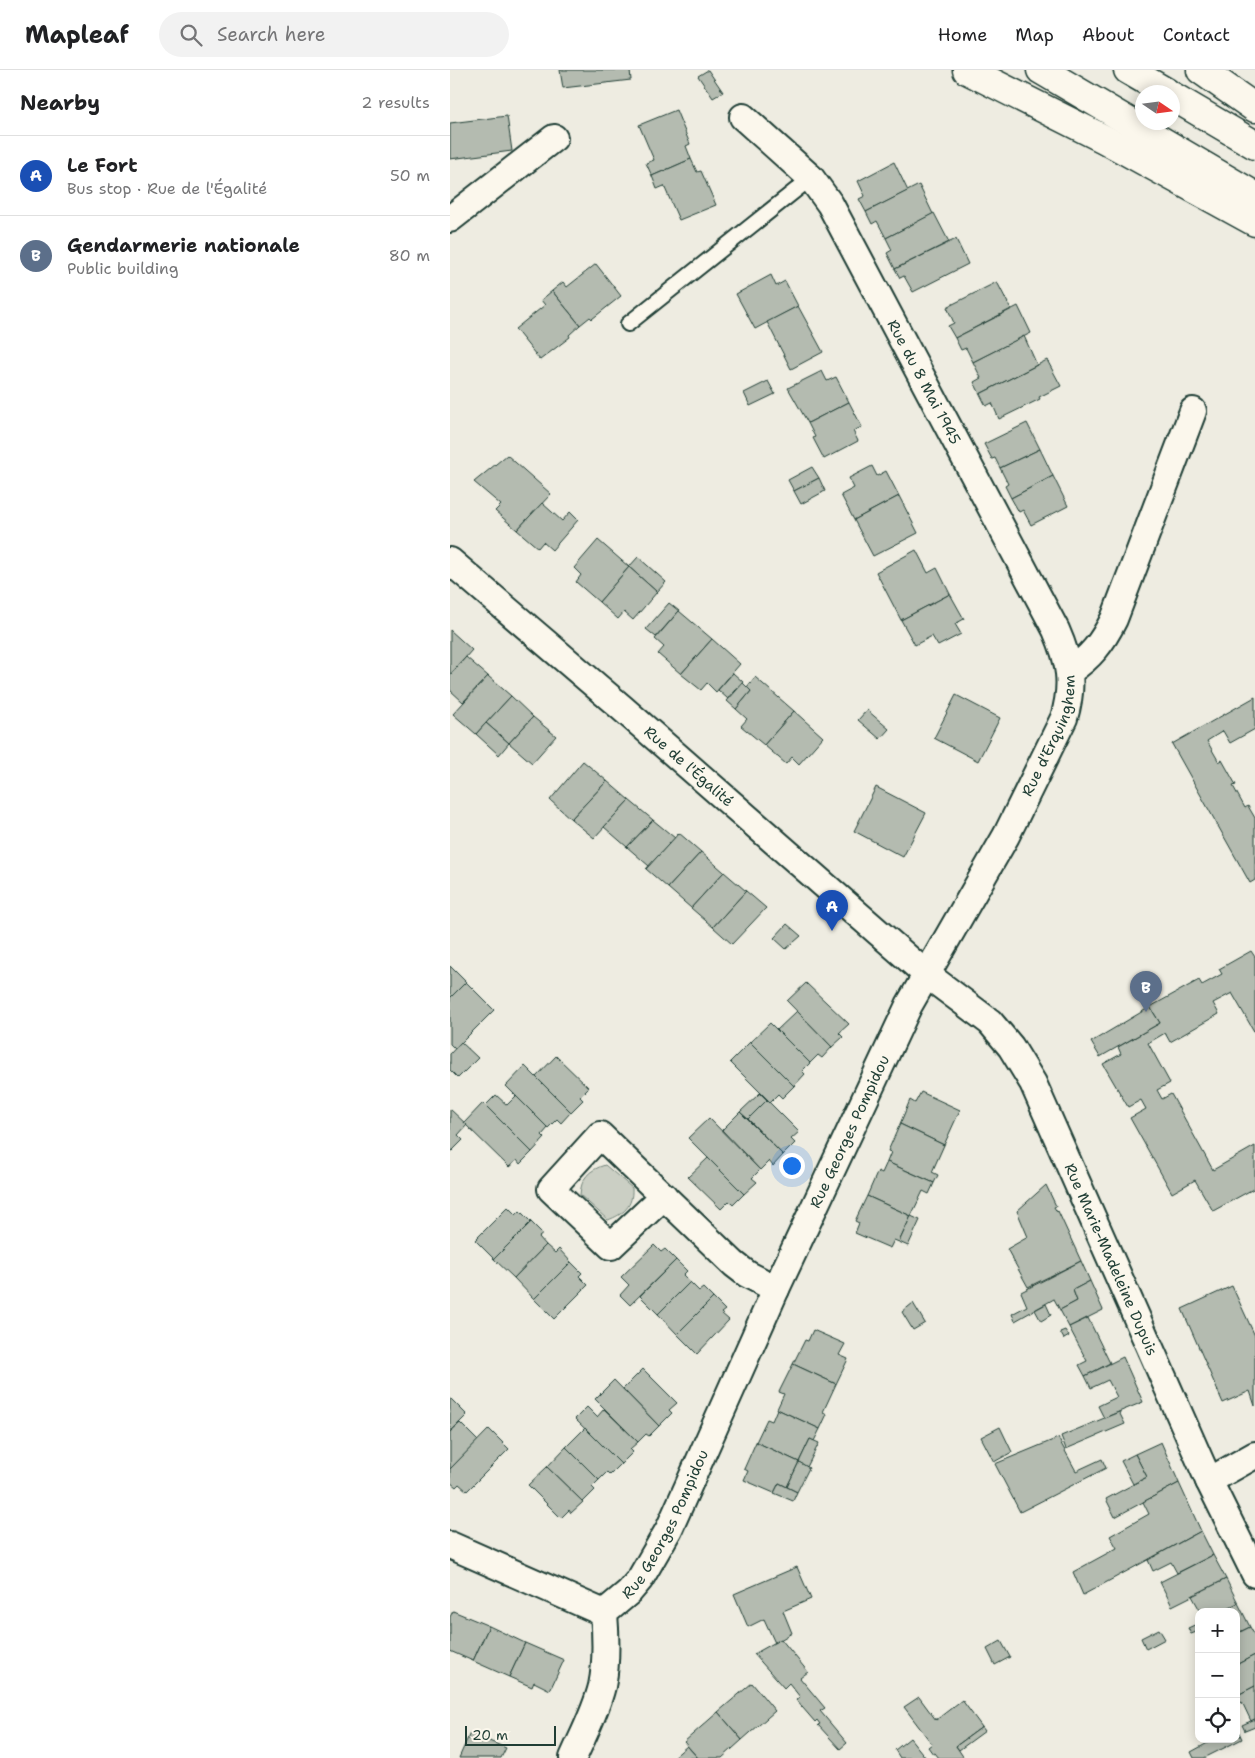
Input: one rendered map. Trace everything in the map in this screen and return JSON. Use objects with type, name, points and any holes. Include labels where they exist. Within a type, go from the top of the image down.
[{"type":"highway","points":[[967,70],[1104,139],[1255,222]]},
{"type":"highway","points":[[1041,70],[1255,196]]},
{"type":"highway","points":[[1128,70],[1154,85]]},
{"type":"highway","points":[[1201,70],[1255,108]]},
{"type":"highway","points":[[1180,101],[1255,145]]},
{"type":"street","name":"Rue du 8 Mai 1945","points":[[743,117],[811,178],[830,204],[1056,630],[1070,671]]},
{"type":"street","points":[[450,219],[554,138]]},
{"type":"street","name":"Rue d'Erquinghem","points":[[926,974],[1006,836],[1064,718],[1071,685],[1070,671],[1086,660],[1096,649],[1114,619],[1193,411]]},
{"type":"street","name":"Rue de l'Égalité","points":[[450,561],[622,708],[926,974]]},
{"type":"street","name":"Rue Georges Pompidou","points":[[604,1613],[629,1592],[640,1579],[660,1546],[776,1289],[905,1014],[926,974]]},
{"type":"street","name":"Rue Marie-Madeleine Dupuis","points":[[926,974],[990,1022],[1006,1040],[1033,1083],[1209,1481],[1255,1574]]},
{"type":"street","points":[[664,1196],[734,1264],[747,1274],[776,1289]]},
{"type":"street","points":[[1209,1481],[1255,1456]]},
{"type":"street","points":[[450,1545],[604,1613],[606,1649],[602,1686],[573,1758]]},
{"type":"lane","points":[[628,324],[811,178]]},
{"type":"shaded area","points":[[605,1165],[632,1188],[631,1200],[623,1212],[608,1220],[580,1195],[584,1179],[594,1169]]},
{"type":"building","points":[[560,70],[630,70],[631,80],[563,88]]},
{"type":"building","points":[[708,70],[723,92],[713,98],[698,76]]},
{"type":"building","points":[[676,110],[690,144],[686,146],[691,159],[652,176],[646,163],[654,160],[639,125]]},
{"type":"building","points":[[507,116],[512,151],[450,159],[450,123]]},
{"type":"building","points":[[691,159],[697,172],[701,171],[716,205],[679,220],[664,186],[657,189],[652,176]]},
{"type":"building","points":[[894,162],[908,191],[866,212],[859,199],[865,196],[858,181]]},
{"type":"building","points":[[919,185],[933,214],[886,238],[877,221],[872,224],[866,212]]},
{"type":"building","points":[[934,213],[949,242],[895,269],[887,253],[892,250],[886,238]]},
{"type":"building","points":[[956,239],[968,264],[913,292],[904,276],[900,278],[895,269]]},
{"type":"building","points":[[596,264],[621,296],[592,319],[590,317],[580,325],[552,291],[563,282],[567,287]]},
{"type":"building","points":[[771,275],[776,286],[785,281],[798,306],[755,329],[736,294]]},
{"type":"building","points":[[997,282],[1011,309],[955,338],[948,326],[954,323],[947,307]]},
{"type":"building","points":[[552,291],[580,325],[569,335],[570,337],[540,360],[515,329],[545,305],[541,300]]},
{"type":"building","points":[[798,306],[823,352],[791,369],[767,322]]},
{"type":"building","points":[[1018,306],[1031,333],[973,362],[966,348],[961,350],[955,338]]},
{"type":"building","points":[[1024,336],[1037,365],[980,394],[974,382],[981,378],[973,362]]},
{"type":"building","points":[[1047,360],[1061,386],[1039,397],[1040,399],[999,419],[992,403],[986,406],[980,394]]},
{"type":"building","points":[[822,371],[827,381],[836,377],[849,402],[808,423],[788,388]]},
{"type":"building","points":[[768,381],[775,394],[750,406],[744,393]]},
{"type":"building","points":[[849,402],[862,427],[853,431],[858,441],[824,459],[813,438],[815,437],[808,423]]},
{"type":"building","points":[[1027,423],[1040,449],[1000,468],[995,458],[992,459],[984,444]]},
{"type":"building","points":[[1040,449],[1053,476],[1011,498],[1005,486],[1008,484],[1000,468]]},
{"type":"building","points":[[507,455],[551,494],[517,530],[495,511],[501,505],[474,482]]},
{"type":"building","points":[[872,466],[877,476],[886,471],[899,496],[854,520],[841,495],[854,488],[849,478]]},
{"type":"building","points":[[812,467],[819,478],[794,491],[788,480]]},
{"type":"building","points":[[1053,476],[1068,506],[1031,525],[1023,510],[1019,512],[1011,498]]},
{"type":"building","points":[[819,478],[825,491],[801,504],[794,491]]},
{"type":"building","points":[[899,496],[918,533],[873,556],[854,520]]},
{"type":"building","points":[[542,503],[562,521],[570,512],[578,520],[552,550],[543,542],[538,548],[517,530]]},
{"type":"building","points":[[598,540],[629,567],[599,602],[576,582],[581,575],[574,568]]},
{"type":"building","points":[[916,550],[928,573],[937,568],[950,594],[901,620],[876,572]]},
{"type":"building","points":[[638,557],[666,582],[657,592],[629,567]]},
{"type":"building","points":[[629,567],[657,592],[633,620],[624,612],[618,619],[599,602]]},
{"type":"building","points":[[950,594],[964,619],[955,624],[961,634],[938,646],[932,636],[915,645],[901,620]]},
{"type":"building","points":[[669,603],[679,611],[656,637],[646,629]]},
{"type":"building","points":[[679,611],[712,639],[681,674],[658,654],[664,647],[655,639]]},
{"type":"building","points":[[450,630],[472,650],[450,675]]},
{"type":"building","points":[[712,639],[740,664],[716,692],[707,683],[701,690],[681,674]]},
{"type":"building","points":[[466,657],[488,676],[463,702],[450,690],[450,675]]},
{"type":"building","points":[[733,673],[743,682],[728,699],[718,690]]},
{"type":"building","points":[[488,676],[511,696],[476,734],[453,714]]},
{"type":"building","points":[[755,677],[794,711],[764,745],[741,726],[747,719],[736,709],[751,691],[747,687]]},
{"type":"building","points":[[743,683],[751,691],[736,709],[727,701]]},
{"type":"building","points":[[956,695],[1000,718],[978,761],[934,738]]},
{"type":"building","points":[[511,696],[533,717],[509,743],[486,723]]},
{"type":"building","points":[[1255,697],[1255,729],[1230,743],[1223,731],[1207,741],[1219,762],[1222,760],[1236,785],[1233,786],[1245,808],[1248,806],[1255,818],[1255,880],[1250,883],[1172,744]]},
{"type":"building","points":[[867,710],[889,729],[880,739],[858,720]]},
{"type":"building","points":[[794,711],[823,737],[799,764],[792,757],[786,764],[764,745]]},
{"type":"building","points":[[533,717],[556,736],[532,763],[509,743]]},
{"type":"building","points":[[486,723],[509,743],[499,755],[476,734]]},
{"type":"building","points":[[583,761],[607,781],[571,819],[550,800]]},
{"type":"building","points":[[607,781],[629,800],[594,838],[571,819]]},
{"type":"building","points":[[876,787],[926,813],[903,857],[854,831]]},
{"type":"building","points":[[629,800],[653,820],[627,847],[604,827]]},
{"type":"building","points":[[653,820],[675,838],[649,866],[627,847]]},
{"type":"building","points":[[679,833],[701,852],[668,888],[646,869]]},
{"type":"building","points":[[701,852],[724,872],[691,908],[668,888]]},
{"type":"building","points":[[724,872],[746,891],[713,927],[691,908]]},
{"type":"building","points":[[746,891],[766,908],[732,944],[713,927]]},
{"type":"building","points":[[787,924],[801,936],[786,949],[774,938]]},
{"type":"building","points":[[1251,951],[1255,957],[1255,1033],[1232,993],[1213,1003],[1219,1014],[1170,1042],[1165,1033],[1148,1043],[1170,1083],[1157,1090],[1162,1099],[1171,1094],[1213,1170],[1255,1146],[1255,1188],[1213,1211],[1195,1180],[1172,1193],[1130,1118],[1146,1109],[1141,1100],[1128,1107],[1103,1064],[1121,1054],[1118,1047],[1160,1023],[1150,1007],[1199,980],[1202,985],[1222,974],[1219,969]]},
{"type":"building","points":[[450,966],[466,982],[450,998]]},
{"type":"building","points":[[466,982],[494,1010],[455,1049],[450,1044],[450,998]]},
{"type":"building","points":[[806,983],[849,1024],[839,1033],[843,1037],[832,1047],[787,1001]]},
{"type":"building","points":[[1150,1007],[1160,1023],[1100,1057],[1091,1042]]},
{"type":"building","points":[[797,1011],[832,1047],[822,1058],[818,1055],[810,1063],[777,1030]]},
{"type":"building","points":[[770,1023],[810,1063],[802,1071],[805,1074],[794,1086],[750,1042]]},
{"type":"building","points":[[461,1042],[478,1058],[458,1078],[450,1070],[450,1054]]},
{"type":"building","points":[[750,1042],[794,1086],[782,1098],[778,1094],[770,1102],[730,1062]]},
{"type":"building","points":[[556,1056],[589,1088],[580,1097],[583,1100],[571,1112],[536,1077]]},
{"type":"building","points":[[525,1066],[571,1112],[561,1123],[557,1119],[548,1128],[506,1086]]},
{"type":"building","points":[[921,1092],[960,1110],[944,1145],[900,1124],[910,1100],[915,1103]]},
{"type":"building","points":[[760,1093],[767,1100],[748,1119],[740,1112]]},
{"type":"building","points":[[496,1095],[507,1105],[516,1096],[548,1128],[542,1135],[545,1138],[532,1152],[485,1106]]},
{"type":"building","points":[[767,1100],[799,1132],[791,1139],[795,1143],[783,1155],[748,1119]]},
{"type":"building","points":[[483,1103],[532,1152],[520,1164],[517,1160],[509,1167],[464,1123]]},
{"type":"building","points":[[450,1109],[467,1125],[458,1135],[463,1140],[450,1153]]},
{"type":"building","points":[[740,1112],[783,1155],[773,1166],[769,1161],[760,1170],[722,1130]]},
{"type":"building","points":[[709,1118],[760,1170],[752,1178],[757,1182],[744,1194],[688,1138]]},
{"type":"building","points":[[900,1124],[944,1145],[932,1172],[938,1175],[934,1183],[887,1162],[891,1152],[888,1151]]},
{"type":"building","points":[[708,1158],[744,1194],[733,1205],[729,1201],[721,1209],[688,1177]]},
{"type":"building","points":[[887,1162],[934,1183],[929,1194],[923,1191],[911,1216],[867,1196],[878,1171],[882,1173]]},
{"type":"building","points":[[1046,1185],[1056,1206],[1054,1207],[1058,1211],[1081,1261],[1028,1287],[1007,1249],[1028,1237],[1017,1211]]},
{"type":"building","points":[[867,1196],[911,1216],[899,1242],[894,1240],[890,1248],[855,1233],[859,1223],[855,1221]]},
{"type":"building","points":[[508,1207],[516,1215],[520,1211],[531,1222],[494,1259],[475,1240]]},
{"type":"building","points":[[911,1216],[920,1220],[908,1246],[899,1242]]},
{"type":"building","points":[[531,1222],[543,1234],[539,1237],[546,1245],[514,1278],[494,1259]]},
{"type":"building","points":[[546,1245],[555,1253],[559,1249],[571,1262],[534,1299],[514,1278]]},
{"type":"building","points":[[654,1245],[661,1252],[665,1249],[676,1260],[630,1305],[620,1295],[629,1285],[621,1277]]},
{"type":"building","points":[[676,1260],[687,1271],[683,1275],[690,1282],[658,1314],[640,1296]]},
{"type":"building","points":[[1081,1261],[1090,1281],[1073,1290],[1077,1301],[1060,1310],[1054,1299],[1015,1321],[1012,1314],[1027,1306],[1021,1292]]},
{"type":"building","points":[[571,1262],[582,1273],[579,1276],[588,1285],[554,1319],[534,1299]]},
{"type":"building","points":[[1090,1281],[1103,1310],[1069,1327],[1060,1310],[1077,1301],[1073,1290]]},
{"type":"building","points":[[690,1282],[699,1291],[703,1288],[713,1298],[677,1334],[658,1314]]},
{"type":"building","points":[[1232,1286],[1255,1336],[1255,1406],[1250,1391],[1223,1403],[1182,1309]]},
{"type":"building","points":[[713,1298],[725,1310],[721,1313],[729,1320],[697,1354],[677,1334]]},
{"type":"building","points":[[913,1303],[925,1323],[913,1330],[902,1312]]},
{"type":"building","points":[[1046,1304],[1051,1315],[1041,1321],[1035,1310]]},
{"type":"building","points":[[1088,1318],[1110,1363],[1085,1376],[1079,1365],[1087,1361],[1069,1327]]},
{"type":"building","points":[[813,1330],[845,1344],[839,1355],[848,1359],[836,1384],[793,1364],[805,1340],[808,1341]]},
{"type":"building","points":[[1065,1330],[1069,1336],[1064,1339],[1060,1332]]},
{"type":"building","points":[[1123,1357],[1143,1402],[1104,1418],[1098,1406],[1117,1397],[1108,1380],[1091,1388],[1085,1376]]},
{"type":"building","points":[[793,1364],[836,1384],[823,1412],[827,1414],[820,1429],[777,1409],[784,1394],[779,1392]]},
{"type":"building","points":[[643,1369],[677,1403],[669,1410],[672,1413],[659,1426],[623,1389]]},
{"type":"building","points":[[614,1380],[659,1426],[649,1436],[646,1434],[638,1442],[595,1399]]},
{"type":"building","points":[[450,1398],[467,1415],[450,1432]]},
{"type":"building","points":[[587,1407],[597,1417],[604,1409],[638,1442],[630,1449],[633,1452],[621,1464],[575,1419]]},
{"type":"building","points":[[777,1409],[820,1429],[814,1441],[810,1439],[799,1462],[756,1442],[767,1419],[772,1421]]},
{"type":"building","points":[[1119,1412],[1125,1424],[1066,1449],[1061,1436]]},
{"type":"building","points":[[460,1423],[478,1441],[450,1469],[450,1432]]},
{"type":"building","points":[[1000,1427],[1012,1452],[994,1462],[981,1437]]},
{"type":"building","points":[[585,1428],[621,1464],[610,1475],[607,1472],[599,1480],[566,1447]]},
{"type":"building","points":[[489,1429],[509,1449],[467,1491],[459,1484],[456,1487],[450,1482],[450,1469]]},
{"type":"building","points":[[1058,1438],[1076,1471],[1102,1459],[1106,1468],[1020,1512],[995,1464]]},
{"type":"building","points":[[810,1439],[819,1443],[807,1467],[799,1462]]},
{"type":"building","points":[[756,1442],[799,1462],[787,1487],[779,1483],[774,1493],[744,1480],[748,1471],[744,1469]]},
{"type":"building","points":[[1161,1442],[1179,1483],[1115,1517],[1106,1499],[1147,1477],[1135,1454]]},
{"type":"building","points":[[566,1447],[599,1480],[592,1487],[595,1490],[583,1502],[547,1467]]},
{"type":"building","points":[[1135,1454],[1147,1477],[1133,1484],[1121,1461]]},
{"type":"building","points":[[799,1462],[809,1468],[797,1492],[787,1487]]},
{"type":"building","points":[[547,1467],[583,1502],[571,1513],[569,1510],[561,1518],[528,1485]]},
{"type":"building","points":[[779,1483],[797,1492],[793,1501],[774,1493]]},
{"type":"building","points":[[1179,1483],[1201,1531],[1083,1595],[1073,1572],[1117,1548],[1110,1536],[1149,1514],[1143,1502]]},
{"type":"building","points":[[1201,1531],[1213,1555],[1177,1573],[1171,1562],[1153,1571],[1148,1560]]},
{"type":"building","points":[[1213,1555],[1226,1579],[1172,1606],[1160,1582]]},
{"type":"building","points":[[797,1567],[811,1599],[783,1611],[792,1633],[775,1643],[764,1619],[748,1627],[734,1594]]},
{"type":"building","points":[[1226,1579],[1238,1603],[1228,1608],[1199,1608],[1192,1596]]},
{"type":"building","points":[[1238,1603],[1250,1627],[1240,1632],[1240,1608],[1228,1608]]},
{"type":"building","points":[[453,1611],[489,1626],[473,1661],[450,1651],[450,1617]]},
{"type":"building","points":[[1195,1625],[1195,1632],[1191,1634],[1188,1628]]},
{"type":"building","points":[[489,1626],[525,1643],[509,1677],[473,1661]]},
{"type":"building","points":[[1250,1627],[1255,1636],[1255,1655],[1240,1663],[1240,1653],[1240,1632]]},
{"type":"building","points":[[1159,1629],[1165,1639],[1146,1649],[1141,1638]]},
{"type":"building","points":[[781,1639],[808,1672],[800,1678],[825,1708],[820,1711],[847,1743],[840,1749],[818,1725],[820,1724],[817,1720],[815,1722],[796,1700],[800,1697],[789,1683],[784,1688],[754,1654]]},
{"type":"building","points":[[1001,1641],[1010,1657],[995,1665],[987,1649]]},
{"type":"building","points":[[525,1643],[564,1660],[550,1690],[534,1682],[532,1687],[509,1677]]},
{"type":"building","points":[[1255,1655],[1255,1686],[1240,1694],[1240,1663]]},
{"type":"building","points":[[752,1683],[775,1711],[742,1740],[718,1712]]},
{"type":"building","points":[[1255,1686],[1255,1719],[1251,1721],[1242,1702],[1240,1703],[1240,1694]]},
{"type":"building","points":[[919,1697],[936,1720],[962,1700],[982,1727],[956,1746],[964,1758],[939,1758],[935,1753],[933,1754],[928,1747],[932,1744],[904,1707]]},
{"type":"building","points":[[718,1712],[742,1740],[722,1758],[698,1758],[684,1742]]},
{"type":"building","points":[[1255,1719],[1255,1727],[1245,1731],[1242,1725]]},
{"type":"building","points":[[982,1727],[985,1731],[959,1750],[956,1746]]},
{"type":"building","points":[[470,1733],[506,1748],[501,1758],[459,1758]]},
{"type":"building","points":[[910,1738],[926,1758],[900,1758],[895,1750]]},
{"type":"building","points":[[1208,1743],[1234,1743],[1204,1758],[1194,1758],[1191,1752]]},
{"type":"building","points":[[687,1746],[698,1758],[673,1758]]},
{"type":"place","name":"Le Fort","points":[[832,931]]},
{"type":"place","name":"Gendarmerie nationale","points":[[1146,1012]]}]
